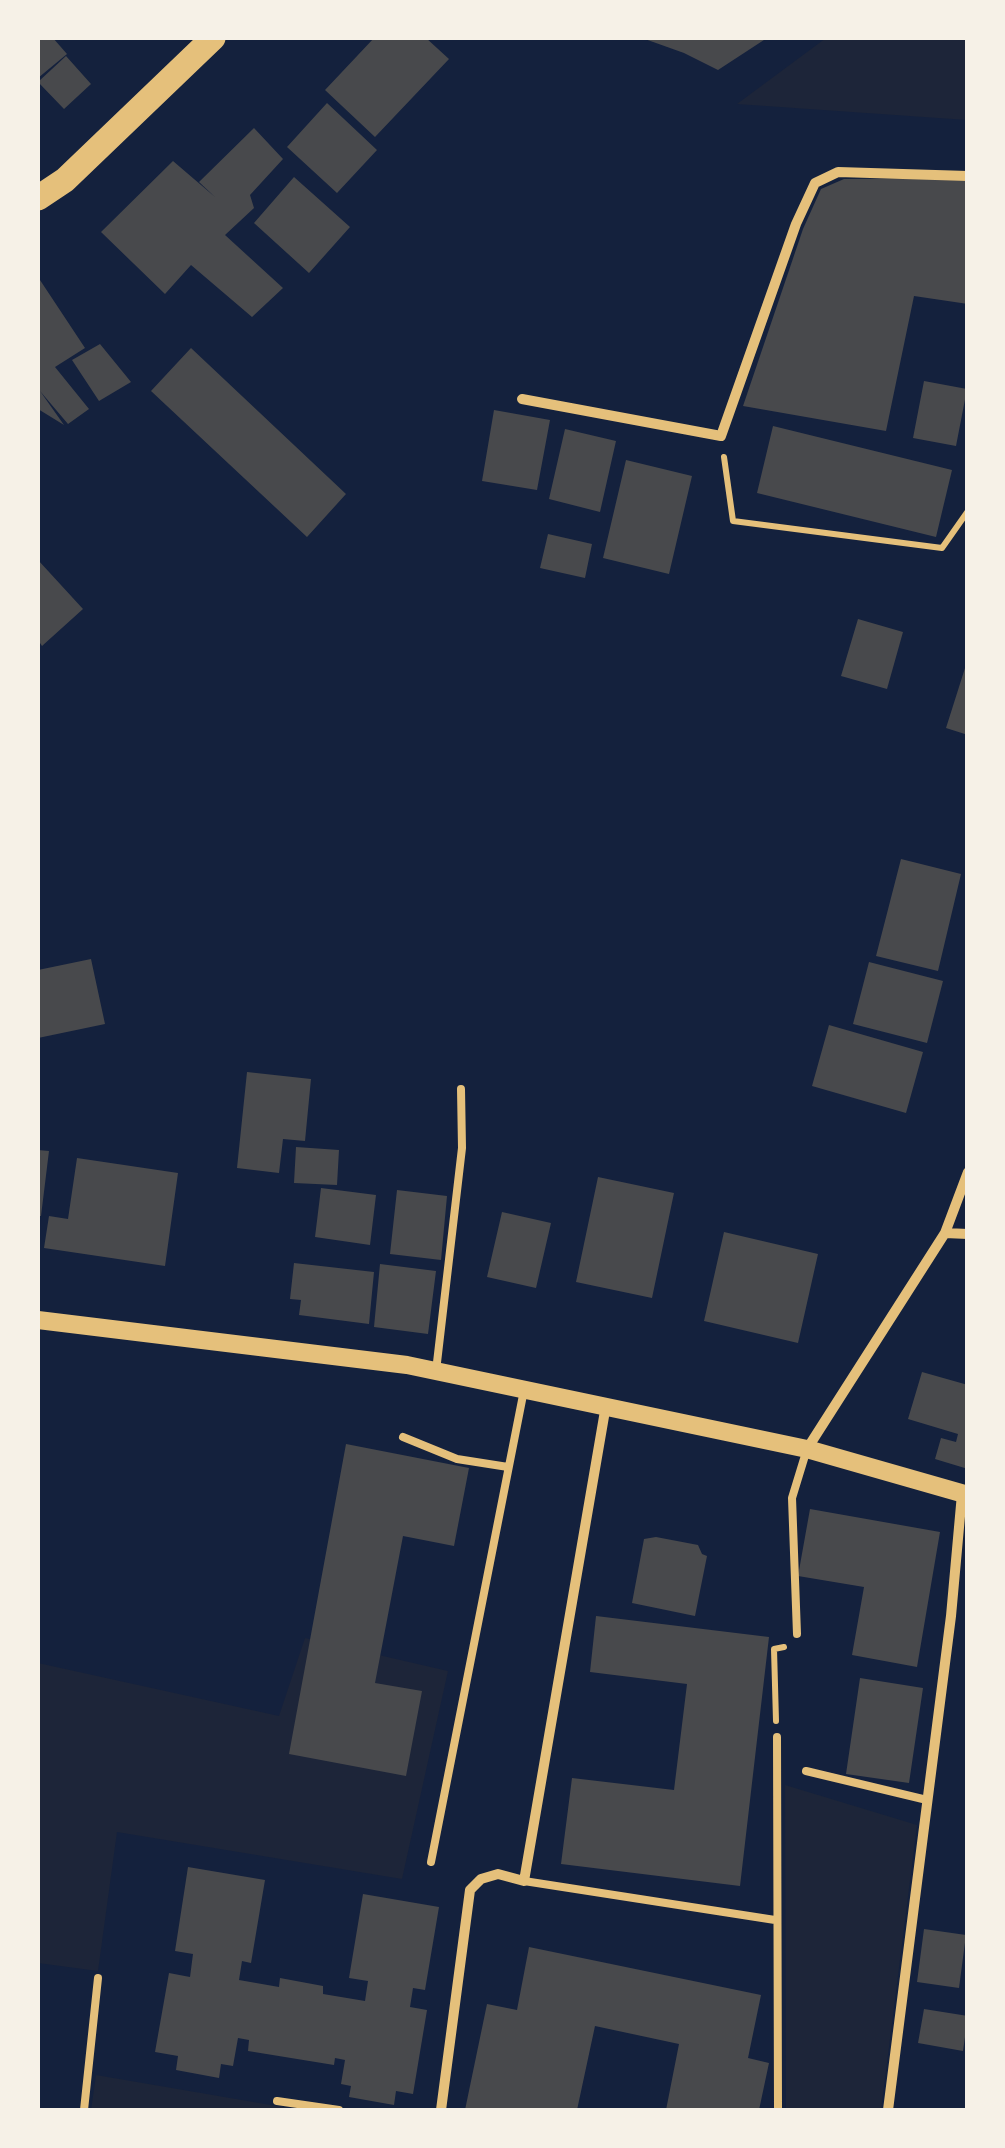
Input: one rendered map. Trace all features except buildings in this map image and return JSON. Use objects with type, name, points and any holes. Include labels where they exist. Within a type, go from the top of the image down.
[{"type":"main road","points":[[38,198],[65,180],[213,38]]},
{"type":"street","points":[[522,399],[721,436],[796,224],[815,184],[838,172],[968,176]]},
{"type":"street","points":[[806,1449],[946,1232],[968,1172]]},
{"type":"street","points":[[946,1232],[968,1234]]},
{"type":"street","points":[[38,1320],[436,1371],[806,1449],[965,1494],[888,2110]]},
{"type":"street","points":[[441,2110],[470,1890],[481,1879],[498,1874],[524,1881],[606,1405]]},
{"type":"lane","points":[[436,1371],[462,1148],[461,1089]]},
{"type":"lane","points":[[432,1862],[524,1390]]},
{"type":"lane","points":[[404,1436],[457,1459],[508,1466]]},
{"type":"lane","points":[[797,1634],[792,1498],[806,1449]]},
{"type":"lane","points":[[776,1738],[778,2110]]},
{"type":"lane","points":[[806,1771],[927,1800]]},
{"type":"lane","points":[[524,1881],[775,1920]]},
{"type":"lane","points":[[84,2110],[98,1978]]},
{"type":"lane","points":[[276,2101],[339,2110]]},
{"type":"path","points":[[721,436],[732,520],[942,548],[968,512]]},
{"type":"path","points":[[776,1738],[774,1649],[798,1645],[797,1634]]},
{"type":"shaded area","points":[[826,38],[967,38],[967,120],[737,104]]},
{"type":"shaded area","points":[[305,1638],[448,1671],[402,1879],[117,1832],[98,1971],[38,1963],[38,1663],[279,1716]]},
{"type":"shaded area","points":[[785,1785],[917,1825],[881,2110],[786,2110]]},
{"type":"shaded area","points":[[96,2075],[300,2110],[91,2110]]}]
